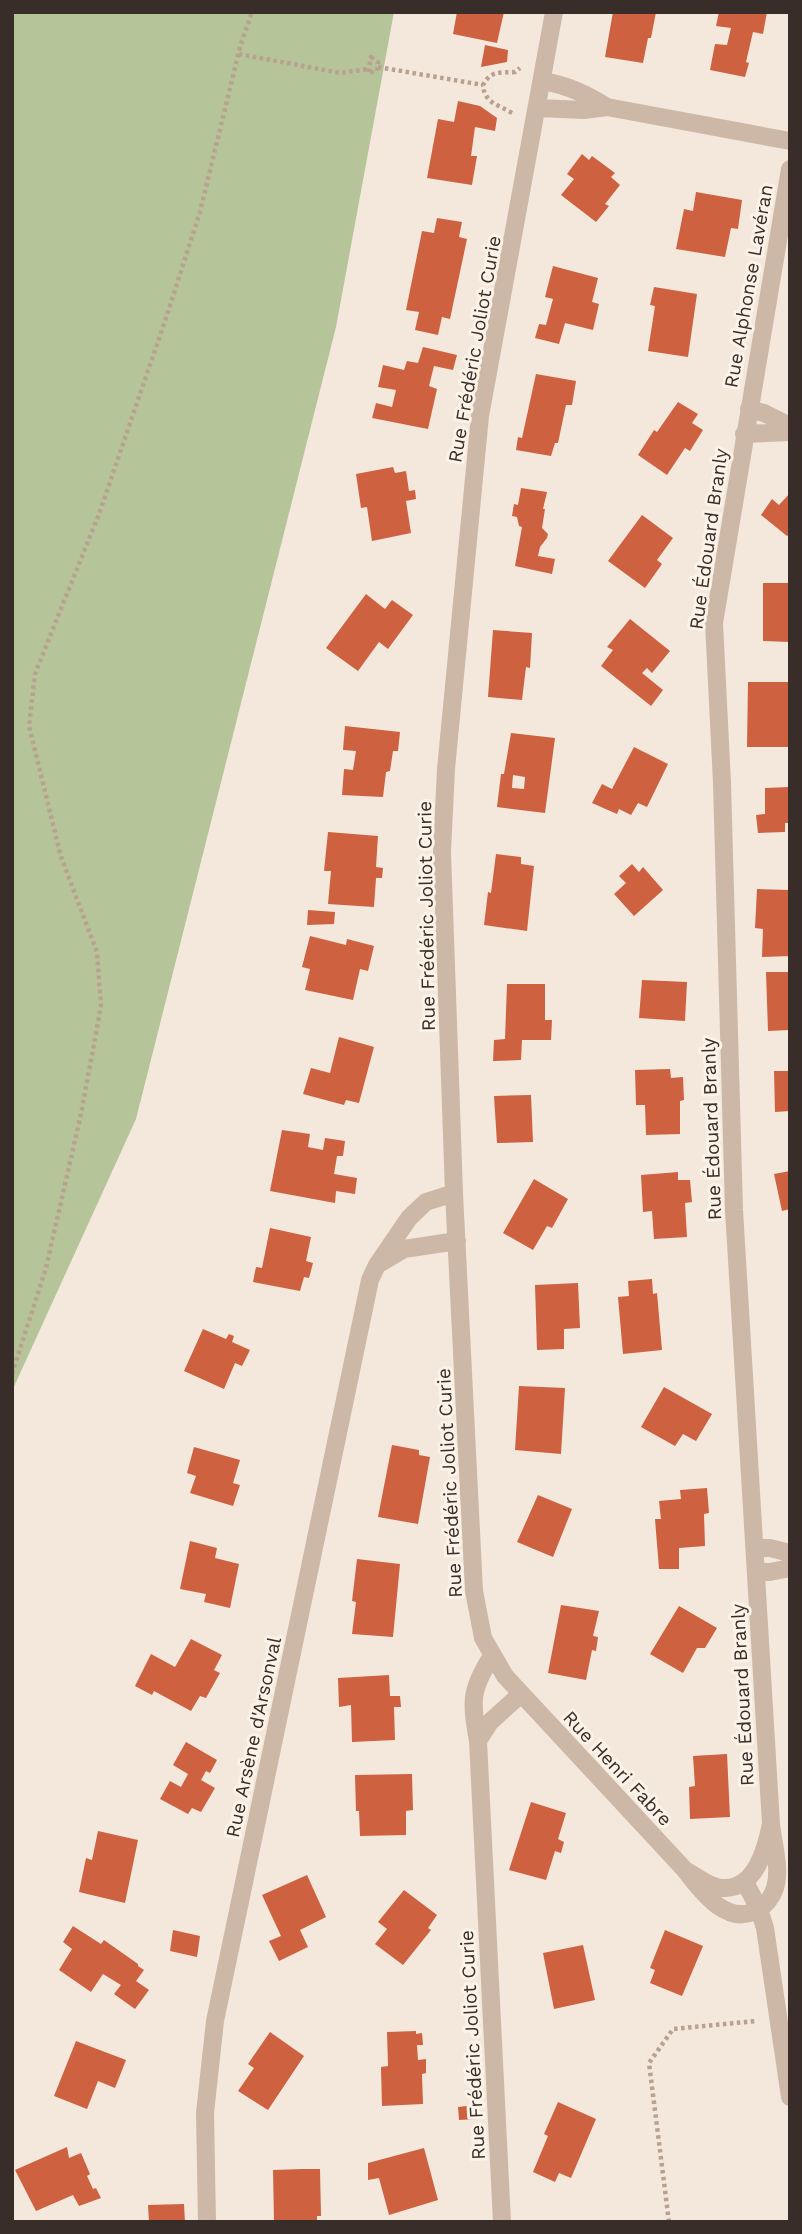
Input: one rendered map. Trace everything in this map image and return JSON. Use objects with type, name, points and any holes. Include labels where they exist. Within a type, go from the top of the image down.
[{"type":"street","name":"Rue Frédéric Joliot Curie","points":[[521,1694],[505,1676],[483,1638],[474,1591],[454,1193],[442,852],[446,769],[480,416],[554,12]]},
{"type":"street","points":[[542,81],[563,84],[607,107]]},
{"type":"street","points":[[538,107],[584,110],[607,107],[790,141]]},
{"type":"street","name":"Rue Alphonse Lavéran","points":[[749,410],[790,169]]},
{"type":"street","points":[[749,410],[764,413],[790,426]]},
{"type":"street","name":"Rue Édouard Branly","points":[[749,410],[714,623],[722,783],[734,1210],[771,1824],[777,1872],[776,1887],[766,1904],[759,1909]]},
{"type":"street","name":"Rue Édouard Branly","points":[[744,434],[790,432]]},
{"type":"street","name":"Rue Arsène d'Arsonval","points":[[207,2222],[205,2112],[215,2021],[370,1279],[409,1218],[426,1202],[454,1193]]},
{"type":"street","points":[[377,1265],[404,1249],[457,1241]]},
{"type":"street","points":[[756,1548],[790,1553]]},
{"type":"street","points":[[756,1572],[790,1568]]},
{"type":"street","name":"Rue Frédéric Joliot Curie","points":[[492,1656],[476,1685],[472,1706],[478,1741],[502,2222]]},
{"type":"street","points":[[478,1741],[490,1722],[521,1694]]},
{"type":"street","name":"Rue Henri Fabre","points":[[521,1694],[685,1870],[703,1894],[718,1907],[739,1914],[759,1909]]},
{"type":"street","name":"Rue Édouard Branly","points":[[745,1882],[761,1860],[771,1824]]},
{"type":"street","name":"Rue Henri Fabre","points":[[685,1870],[724,1889],[745,1882]]},
{"type":"street","points":[[745,1882],[765,1928],[790,2096]]},
{"type":"path","points":[[12,1374],[46,1268],[81,1114],[101,1006],[97,952],[61,857],[29,726],[35,674],[99,514],[170,305],[200,212],[252,12]]},
{"type":"path","points":[[531,144],[519,120],[511,112],[492,103],[485,96],[483,85],[492,74],[500,71],[515,72],[550,37]]},
{"type":"path","points":[[239,54],[340,73],[369,69]]},
{"type":"path","points":[[370,57],[378,62],[378,67],[377,71],[369,73],[369,69],[370,57]]},
{"type":"path","points":[[378,67],[483,85]]},
{"type":"path","points":[[670,2222],[649,2063],[673,2029],[764,2020]]},
{"type":"green space","points":[[12,12],[394,12],[336,327],[136,1119],[12,1391]]},
{"type":"building","points":[[457,12],[504,12],[497,43],[453,34]]},
{"type":"building","points":[[613,12],[656,12],[643,63],[605,57]]},
{"type":"building","points":[[719,12],[767,12],[763,34],[753,32],[745,77],[710,70],[715,44],[727,45],[731,28],[716,26]]},
{"type":"building","points":[[485,45],[508,50],[507,62],[481,67]]},
{"type":"building","points":[[458,101],[480,106],[497,118],[495,131],[475,127],[471,156],[477,156],[472,185],[427,178],[438,119],[454,122]]},
{"type":"building","points":[[582,154],[589,160],[592,156],[615,173],[611,177],[620,185],[605,204],[609,206],[596,222],[561,195],[574,179],[567,174]]},
{"type":"building","points":[[696,192],[742,200],[738,229],[731,228],[725,257],[676,249],[684,209],[693,211]]},
{"type":"building","points":[[437,218],[462,222],[459,237],[467,239],[450,319],[442,317],[438,335],[415,330],[419,312],[406,310],[422,231],[434,233]]},
{"type":"building","points":[[553,266],[598,278],[592,302],[599,304],[593,330],[565,323],[559,344],[535,338],[539,324],[546,325],[553,299],[545,297]]},
{"type":"building","points":[[654,287],[697,294],[688,357],[648,351],[655,306],[650,305]]},
{"type":"building","points":[[423,347],[457,355],[453,370],[434,366],[429,386],[437,389],[428,429],[372,418],[376,403],[392,407],[396,390],[378,387],[383,365],[404,370],[407,361],[418,363]]},
{"type":"building","points":[[536,374],[576,381],[572,405],[566,405],[558,443],[555,443],[551,456],[516,450],[518,437],[522,438]]},
{"type":"building","points":[[678,402],[698,414],[692,423],[703,430],[690,451],[685,448],[667,475],[638,455],[654,430],[657,432]]},
{"type":"building","points":[[393,467],[395,473],[406,471],[409,491],[415,490],[416,499],[406,501],[411,533],[372,541],[367,507],[361,508],[356,474]]},
{"type":"building","points":[[521,488],[547,492],[542,528],[548,534],[538,556],[555,559],[552,574],[515,566],[522,527],[519,526],[517,517],[512,516],[514,504],[518,505]]},
{"type":"building","points":[[790,493],[790,533],[787,536],[761,515],[772,499],[779,505]]},
{"type":"building","points":[[642,515],[673,538],[657,560],[662,564],[645,588],[608,561]]},
{"type":"building","points":[[763,583],[790,583],[790,642],[763,641]]},
{"type":"building","points":[[366,594],[385,609],[392,600],[413,615],[388,649],[379,642],[358,671],[326,648]]},
{"type":"building","points":[[630,619],[670,651],[652,673],[647,668],[642,673],[663,690],[651,706],[601,666],[613,650],[607,647]]},
{"type":"building","points":[[493,630],[532,633],[530,668],[526,667],[522,700],[488,697]]},
{"type":"building","points":[[748,682],[790,682],[790,747],[747,747]]},
{"type":"building","points":[[345,726],[400,732],[398,751],[393,751],[390,771],[386,772],[383,797],[342,795],[344,769],[353,770],[356,751],[343,750]]},
{"type":"building","points":[[511,733],[555,738],[545,813],[497,807],[501,774],[504,774]],"holes":[[[513,775],[525,777],[524,789],[512,788]]]},
{"type":"building","points":[[634,747],[668,764],[647,807],[638,803],[631,815],[619,809],[617,814],[592,803],[602,784],[612,789]]},
{"type":"building","points":[[790,787],[790,823],[785,823],[785,832],[758,833],[756,815],[765,814],[765,788]]},
{"type":"building","points":[[328,832],[378,836],[376,867],[383,868],[382,878],[376,878],[374,907],[328,904],[331,871],[324,871]]},
{"type":"building","points":[[496,854],[521,857],[521,864],[534,866],[527,931],[484,925]]},
{"type":"building","points":[[632,864],[639,872],[643,867],[663,890],[634,916],[614,894],[626,883],[619,876]]},
{"type":"building","points":[[757,889],[790,890],[790,956],[762,957],[763,929],[755,928]]},
{"type":"building","points":[[308,910],[335,912],[334,924],[307,925]]},
{"type":"building","points":[[310,936],[346,945],[347,939],[374,946],[368,971],[360,969],[353,1000],[305,990],[310,969],[302,967]]},
{"type":"building","points":[[766,972],[790,972],[790,1030],[768,1031]]},
{"type":"building","points":[[642,980],[687,982],[685,1021],[639,1018]]},
{"type":"building","points":[[507,984],[545,984],[545,1020],[552,1020],[551,1040],[522,1040],[521,1060],[493,1061],[494,1040],[505,1039]]},
{"type":"building","points":[[339,1037],[374,1047],[359,1103],[346,1100],[344,1105],[303,1094],[311,1068],[330,1073]]},
{"type":"building","points":[[670,1069],[671,1078],[683,1077],[684,1100],[680,1101],[680,1134],[646,1135],[645,1105],[636,1105],[635,1070]]},
{"type":"building","points":[[774,1071],[790,1071],[790,1111],[775,1112]]},
{"type":"building","points":[[531,1095],[533,1142],[497,1143],[494,1096]]},
{"type":"building","points":[[282,1130],[310,1134],[308,1147],[323,1150],[325,1138],[345,1141],[343,1156],[337,1156],[334,1174],[357,1178],[355,1194],[336,1191],[335,1203],[270,1191]]},
{"type":"building","points":[[790,1171],[790,1209],[782,1211],[774,1174]]},
{"type":"building","points":[[678,1172],[678,1180],[690,1180],[692,1202],[685,1203],[687,1237],[654,1239],[652,1211],[643,1212],[641,1175]]},
{"type":"building","points":[[534,1179],[568,1199],[552,1228],[547,1226],[533,1250],[503,1233]]},
{"type":"building","points":[[270,1228],[311,1237],[306,1261],[313,1263],[309,1278],[304,1277],[300,1291],[253,1282],[256,1267],[262,1268]]},
{"type":"building","points":[[652,1279],[653,1294],[657,1293],[662,1350],[623,1354],[618,1297],[629,1296],[628,1281]]},
{"type":"building","points":[[578,1283],[580,1328],[564,1329],[564,1349],[537,1350],[535,1285]]},
{"type":"building","points":[[203,1329],[226,1339],[229,1334],[234,1336],[232,1342],[250,1350],[242,1366],[235,1363],[224,1389],[184,1371]]},
{"type":"building","points":[[519,1386],[565,1388],[561,1454],[515,1450]]},
{"type":"building","points":[[664,1387],[712,1414],[696,1441],[683,1434],[675,1446],[641,1427]]},
{"type":"building","points":[[392,1445],[419,1450],[419,1455],[430,1457],[418,1524],[378,1517]]},
{"type":"building","points":[[194,1447],[240,1460],[233,1483],[240,1485],[233,1506],[190,1493],[196,1476],[187,1473]]},
{"type":"building","points":[[707,1488],[709,1513],[704,1514],[705,1546],[679,1548],[679,1569],[659,1569],[655,1519],[661,1519],[659,1501],[681,1499],[680,1490]]},
{"type":"building","points":[[538,1495],[572,1509],[553,1557],[517,1542]]},
{"type":"building","points":[[190,1541],[217,1548],[215,1558],[239,1564],[230,1608],[204,1602],[206,1594],[180,1589]]},
{"type":"building","points":[[357,1559],[400,1564],[393,1637],[352,1634],[356,1602],[352,1601]]},
{"type":"building","points":[[561,1605],[599,1611],[593,1636],[598,1637],[596,1651],[592,1650],[586,1680],[548,1673]]},
{"type":"building","points":[[679,1606],[717,1628],[705,1648],[697,1648],[683,1673],[650,1654]]},
{"type":"building","points":[[191,1639],[222,1655],[214,1670],[220,1673],[206,1698],[200,1696],[191,1711],[154,1691],[152,1695],[135,1686],[151,1654],[175,1667]]},
{"type":"building","points":[[389,1675],[390,1696],[400,1696],[401,1707],[394,1707],[395,1740],[352,1742],[351,1705],[339,1707],[338,1678]]},
{"type":"building","points":[[186,1742],[217,1760],[210,1773],[206,1771],[201,1780],[215,1788],[201,1812],[192,1808],[188,1814],[160,1799],[170,1781],[181,1787],[188,1774],[173,1765]]},
{"type":"building","points":[[727,1754],[730,1817],[690,1819],[689,1787],[695,1786],[693,1756]]},
{"type":"building","points":[[412,1774],[413,1810],[406,1811],[406,1835],[360,1836],[355,1775]]},
{"type":"building","points":[[531,1802],[566,1813],[558,1839],[564,1842],[561,1853],[555,1851],[546,1880],[509,1870]]},
{"type":"building","points":[[98,1831],[138,1840],[125,1903],[79,1892],[86,1858],[92,1860]]},
{"type":"building","points":[[307,1875],[326,1917],[300,1930],[308,1947],[279,1961],[269,1941],[281,1936],[262,1895]]},
{"type":"building","points":[[404,1890],[437,1915],[428,1928],[431,1930],[403,1965],[375,1944],[387,1929],[378,1922]]},
{"type":"building","points":[[73,1926],[101,1944],[104,1940],[144,1970],[136,1981],[149,1990],[135,2009],[114,1994],[121,1985],[103,1974],[91,1992],[59,1970],[72,1949],[63,1942]]},
{"type":"building","points":[[173,1930],[200,1936],[197,1957],[170,1951]]},
{"type":"building","points":[[665,1930],[703,1946],[682,1996],[650,1983],[655,1970],[650,1968]]},
{"type":"building","points":[[583,1945],[595,2000],[554,2009],[543,1953]]},
{"type":"building","points":[[416,2031],[416,2034],[422,2033],[423,2045],[417,2045],[418,2060],[426,2059],[426,2073],[422,2074],[423,2104],[382,2106],[381,2067],[388,2066],[387,2032]]},
{"type":"building","points":[[270,2032],[304,2056],[268,2110],[238,2091],[254,2068],[248,2064]]},
{"type":"building","points":[[76,2041],[126,2060],[115,2088],[98,2081],[87,2109],[54,2096]]},
{"type":"building","points":[[558,2102],[596,2119],[571,2178],[559,2173],[555,2182],[533,2172],[548,2136],[544,2134]]},
{"type":"building","points":[[476,2105],[477,2119],[459,2120],[458,2107]]},
{"type":"building","points":[[67,2147],[69,2158],[81,2153],[90,2174],[87,2176],[101,2198],[79,2206],[73,2195],[36,2211],[15,2170]]},
{"type":"building","points":[[424,2148],[438,2200],[389,2215],[379,2178],[368,2180],[368,2163]]},
{"type":"building","points":[[320,2169],[321,2216],[317,2216],[317,2222],[274,2222],[273,2170]]},
{"type":"building","points":[[184,2204],[185,2222],[149,2222],[148,2205]]}]
